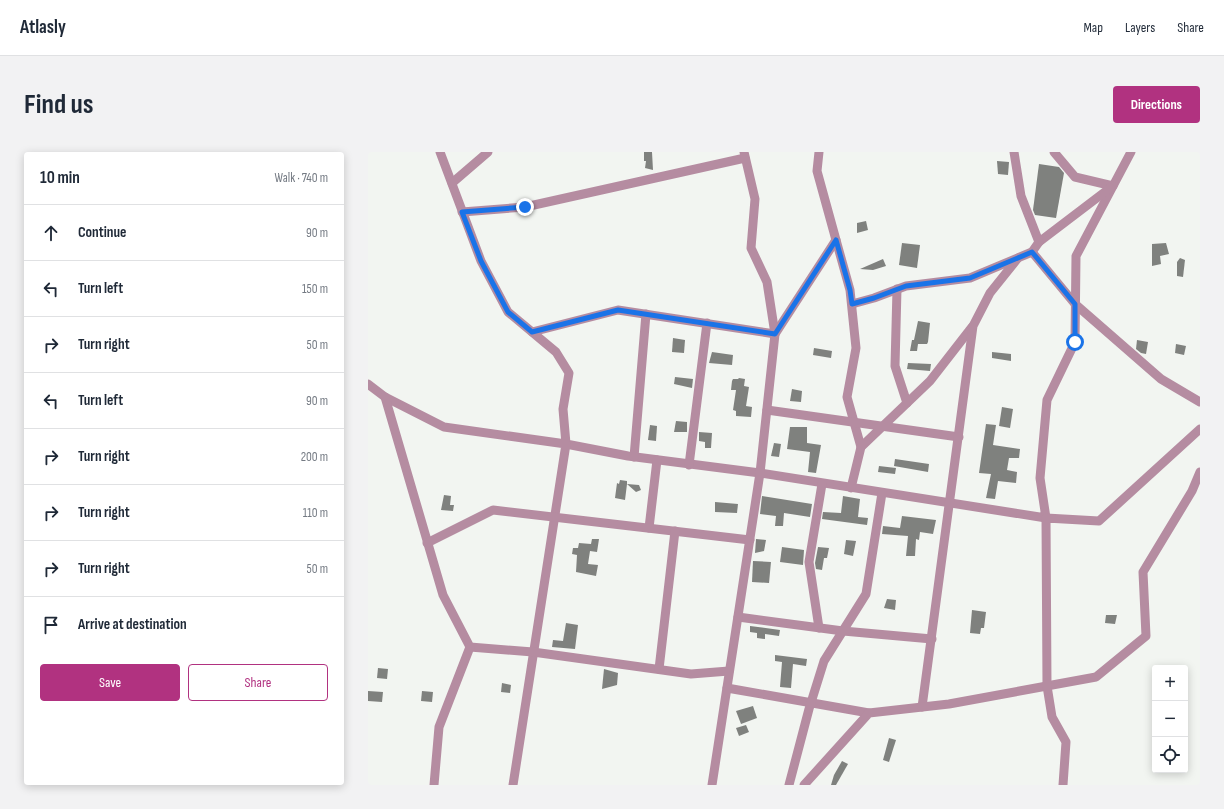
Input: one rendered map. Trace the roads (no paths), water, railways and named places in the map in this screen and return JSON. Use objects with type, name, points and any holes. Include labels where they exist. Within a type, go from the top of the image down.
[{"type":"street","points":[[440,152],[481,261],[508,312],[556,352],[569,373],[563,409],[566,444],[513,785]]},
{"type":"street","points":[[452,183],[488,152]]},
{"type":"street","points":[[819,152],[817,171],[850,290],[852,304],[856,348],[847,397],[861,447]]},
{"type":"street","points":[[1014,152],[1021,196],[1039,242]]},
{"type":"street","points":[[1054,152],[1076,177],[1113,186]]},
{"type":"street","points":[[1063,785],[1066,742],[1052,716],[1047,686],[1046,518],[1040,478],[1047,400],[1075,342],[1076,256],[1131,152]]},
{"type":"street","points":[[462,212],[525,207],[744,155],[755,199],[751,248],[767,282],[775,334],[760,473],[712,785]]},
{"type":"street","points":[[852,304],[874,298],[906,286],[970,278],[1032,252],[1039,242],[1113,186]]},
{"type":"street","points":[[775,334],[836,240]]},
{"type":"street","points":[[1032,252],[1075,304],[1160,379],[1200,402]]},
{"type":"street","points":[[850,488],[861,447],[930,381],[973,326],[990,292],[1018,258]]},
{"type":"street","points":[[897,289],[895,366],[907,403]]},
{"type":"street","points":[[532,332],[618,310],[775,334]]},
{"type":"street","points":[[634,457],[646,314]]},
{"type":"street","points":[[689,465],[707,323]]},
{"type":"street","points":[[922,707],[973,326]]},
{"type":"street","points":[[368,384],[385,397],[444,427],[566,444],[634,457],[760,473],[822,484],[1046,518],[1099,521],[1200,429]]},
{"type":"street","points":[[385,397],[443,595],[470,647],[439,728],[434,785]]},
{"type":"street","points":[[767,410],[959,437]]},
{"type":"street","points":[[648,528],[658,460]]},
{"type":"street","points":[[727,688],[869,713],[922,707],[1096,677],[1146,636],[1143,572],[1192,491],[1200,472]]},
{"type":"street","points":[[819,628],[809,562],[822,484]]},
{"type":"street","points":[[789,785],[824,660],[866,594],[882,493]]},
{"type":"street","points":[[427,543],[493,510],[750,540]]},
{"type":"street","points":[[659,669],[675,531]]},
{"type":"street","points":[[738,617],[843,631],[932,639]]},
{"type":"street","points":[[470,647],[533,652],[691,674],[729,671]]},
{"type":"street","points":[[804,785],[869,713]]}]
